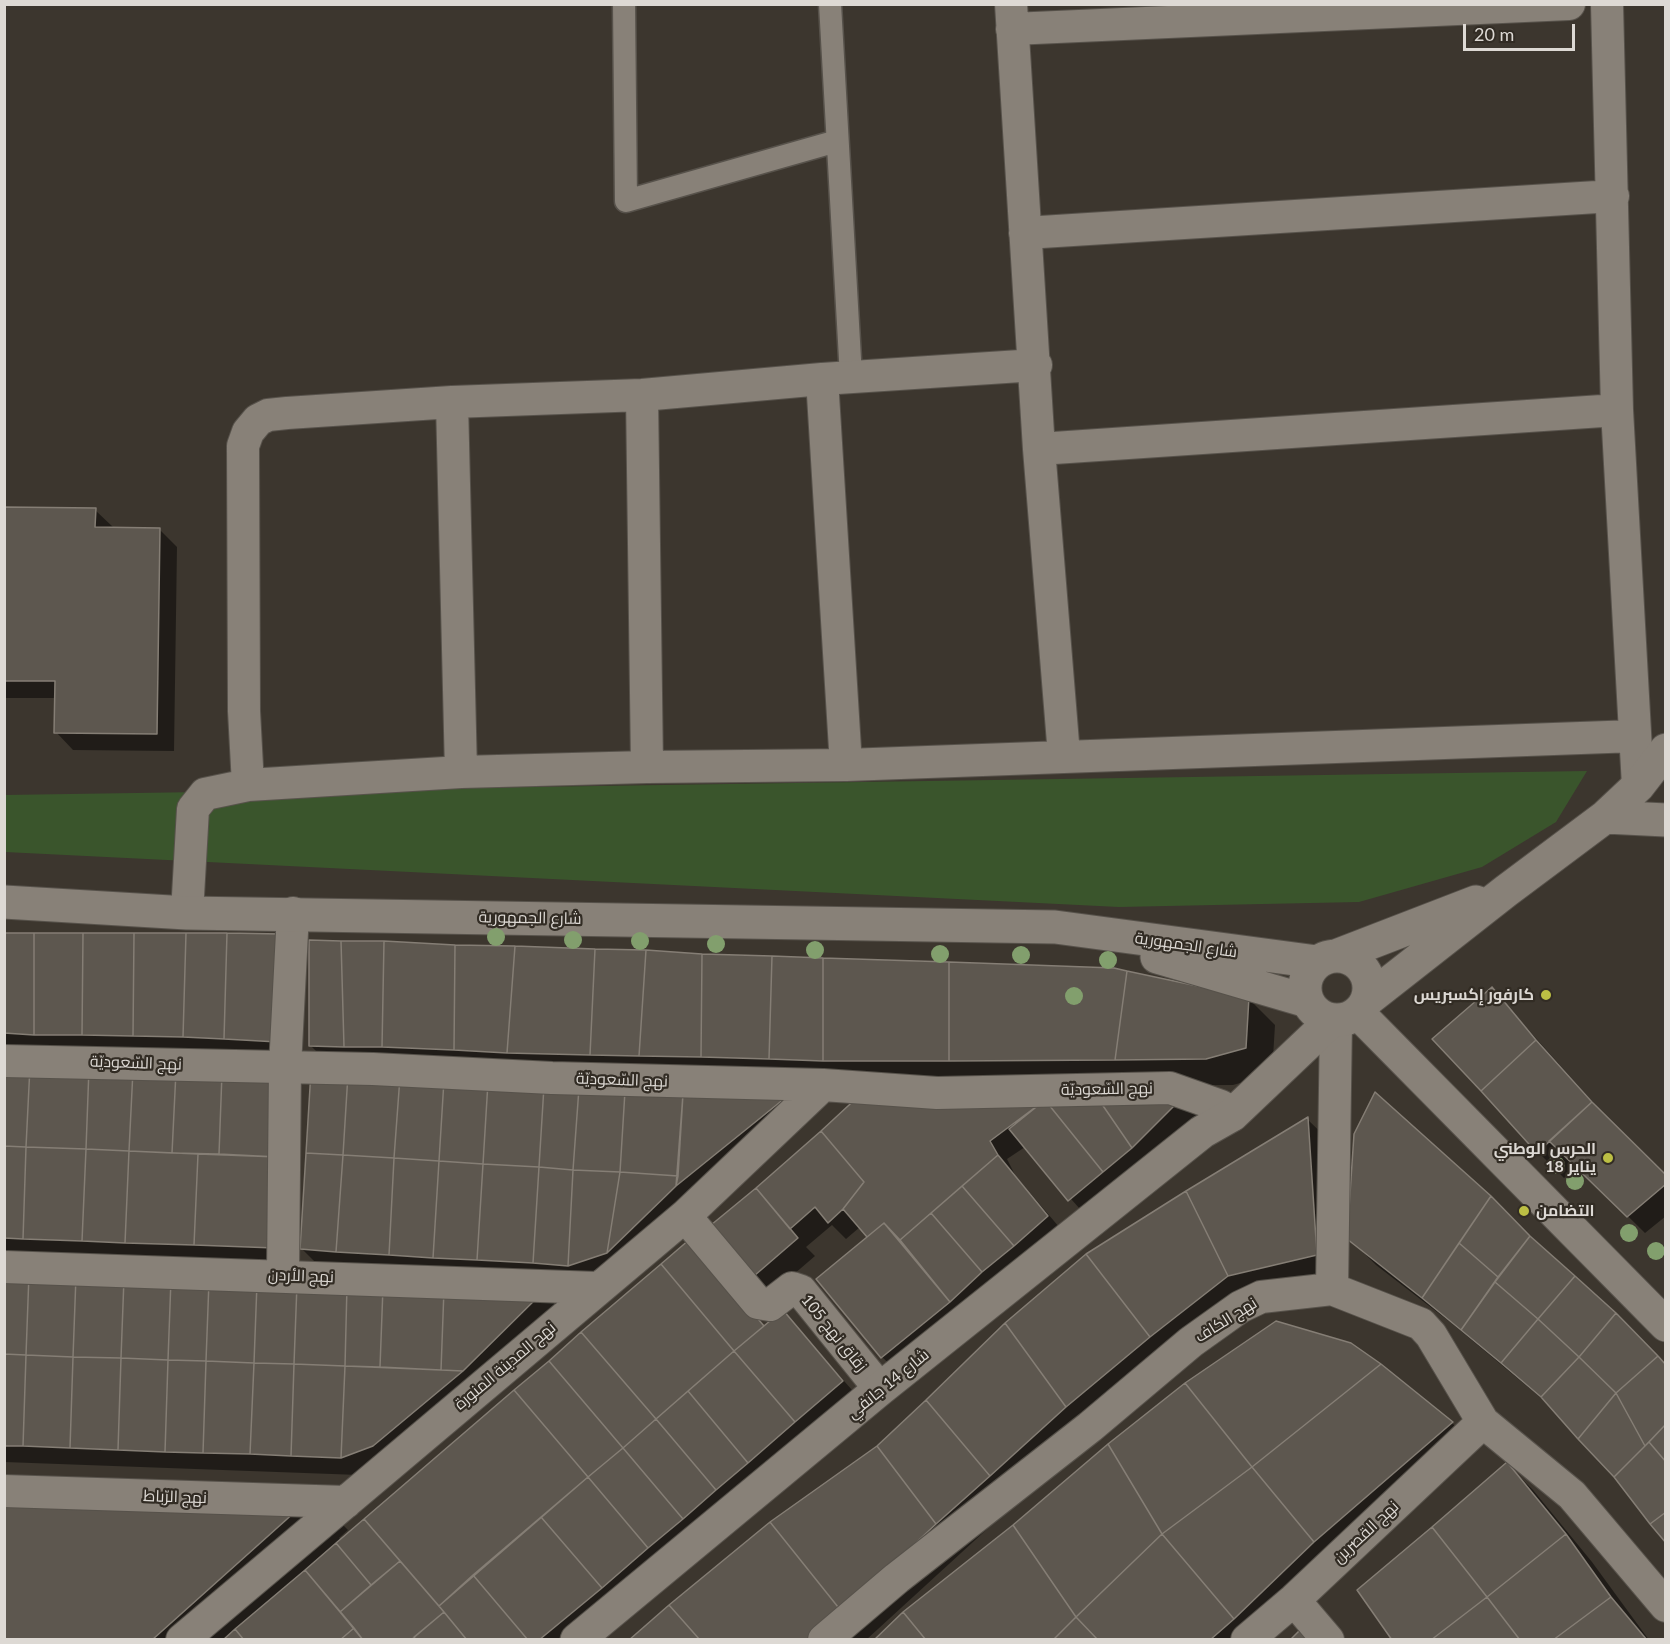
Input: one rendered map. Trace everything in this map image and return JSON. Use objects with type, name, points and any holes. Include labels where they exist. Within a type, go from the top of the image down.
[{"type":"street","points":[[624,4],[626,201],[837,141]]},
{"type":"street","points":[[830,4],[837,141],[836,378],[846,765]]},
{"type":"street","points":[[1064,755],[1039,448],[1036,365],[1025,233],[1012,17],[1569,4]]},
{"type":"street","points":[[1607,4],[1617,410],[1638,786]]},
{"type":"street","points":[[1025,233],[1612,196]]},
{"type":"street","points":[[248,785],[244,711],[243,446],[248,432],[258,420],[287,413],[452,402],[642,395],[836,378],[1036,365]]},
{"type":"street","points":[[642,395],[647,767]]},
{"type":"street","points":[[452,402],[461,772]]},
{"type":"street","points":[[1039,448],[1617,410]]},
{"type":"street","points":[[188,913],[193,809],[205,794],[248,785],[461,772],[846,765],[1064,755],[1635,736]]},
{"type":"street","points":[[1665,750],[1638,786],[1605,817],[1506,891],[1327,959],[1305,980],[1665,1325]]},
{"type":"street","points":[[1605,817],[1665,820]]},
{"type":"street","name":"شارع 14 جانفي","points":[[577,1640],[880,1389],[1218,1118],[1335,1010],[1506,891]]},
{"type":"street","name":"شارع الجمهورية","points":[[4,902],[188,913],[1055,927],[1327,959]]},
{"type":"street","points":[[283,1275],[285,1067],[293,914]]},
{"type":"street","name":"شارع الجمهورية","points":[[1055,927],[1335,1010]]},
{"type":"street","points":[[1327,959],[1356,962],[1368,979],[1335,1010],[1332,1289]]},
{"type":"street","name":"نهج السّعوديّة","points":[[4,1061],[285,1067],[823,1086],[937,1093],[1170,1088],[1218,1118]]},
{"type":"street","name":"نهج المدينة المنورة","points":[[182,1640],[597,1287],[685,1216],[823,1086]]},
{"type":"street","name":"زقاق نهج 105","points":[[685,1216],[758,1303],[770,1305],[792,1288],[801,1292],[880,1389]]},
{"type":"street","name":"نهج الأردن","points":[[4,1267],[597,1287]]},
{"type":"street","name":"نهج الكاف","points":[[824,1640],[897,1578],[1090,1427],[1191,1342],[1240,1307],[1262,1297],[1332,1289],[1421,1324],[1431,1335],[1483,1422],[1572,1495],[1665,1606]]},
{"type":"street","name":"نهج القصرين","points":[[1247,1640],[1294,1600],[1483,1422]]},
{"type":"street","name":"نهج الرّباط","points":[[4,1491],[346,1502]]},
{"type":"street","points":[[1294,1600],[1328,1640]]},
{"type":"green space","points":[[1587,771],[1556,822],[1482,867],[1359,902],[1119,907],[5,852],[4,795]]},
{"type":"building","points":[[4,507],[96,508],[95,527],[160,528],[157,734],[54,733],[55,681],[4,681]]},
{"type":"building","points":[[4,933],[34,933],[34,1035],[4,1033]]},
{"type":"building","points":[[34,933],[83,933],[82,1035],[34,1035]]},
{"type":"building","points":[[83,933],[134,933],[133,1036],[82,1035]]},
{"type":"building","points":[[134,933],[186,933],[183,1037],[133,1036]]},
{"type":"building","points":[[186,933],[227,933],[224,1039],[183,1037]]},
{"type":"building","points":[[227,933],[281,934],[278,1042],[224,1039]]},
{"type":"building","points":[[309,940],[341,941],[344,1047],[309,1046]]},
{"type":"building","points":[[341,941],[384,941],[382,1047],[344,1047]]},
{"type":"building","points":[[384,941],[455,945],[454,1050],[382,1047]]},
{"type":"building","points":[[455,945],[515,946],[507,1053],[454,1050]]},
{"type":"building","points":[[515,946],[595,949],[590,1055],[507,1053]]},
{"type":"building","points":[[595,949],[646,950],[639,1056],[590,1055]]},
{"type":"building","points":[[646,950],[702,954],[701,1057],[639,1056]]},
{"type":"building","points":[[702,954],[772,956],[769,1059],[701,1057]]},
{"type":"building","points":[[772,956],[823,958],[823,1061],[769,1059]]},
{"type":"building","points":[[823,958],[949,962],[949,1061],[823,1061]]},
{"type":"building","points":[[949,962],[1114,968],[1127,971],[1115,1060],[949,1061]]},
{"type":"building","points":[[1127,971],[1249,997],[1246,1048],[1206,1059],[1115,1060]]},
{"type":"building","points":[[1492,987],[1536,1040],[1481,1091],[1432,1039]]},
{"type":"building","points":[[1536,1040],[1592,1102],[1537,1153],[1481,1091]]},
{"type":"building","points":[[4,1065],[30,1066],[26,1147],[4,1146]]},
{"type":"building","points":[[30,1066],[89,1068],[86,1149],[26,1147]]},
{"type":"building","points":[[89,1068],[133,1070],[129,1151],[86,1149]]},
{"type":"building","points":[[133,1070],[176,1071],[172,1153],[129,1151]]},
{"type":"building","points":[[176,1071],[222,1073],[219,1154],[172,1153]]},
{"type":"building","points":[[311,1071],[348,1074],[343,1155],[306,1153]]},
{"type":"building","points":[[222,1073],[281,1076],[278,1157],[219,1154]]},
{"type":"building","points":[[348,1074],[400,1077],[394,1158],[343,1155]]},
{"type":"building","points":[[400,1077],[444,1080],[439,1161],[394,1158]]},
{"type":"building","points":[[444,1080],[488,1082],[483,1164],[439,1161]]},
{"type":"building","points":[[488,1082],[544,1086],[539,1167],[483,1164]]},
{"type":"building","points":[[544,1086],[579,1088],[573,1170],[539,1167]]},
{"type":"building","points":[[579,1088],[625,1091],[620,1172],[573,1170]]},
{"type":"building","points":[[795,1090],[676,1186],[683,1094]]},
{"type":"building","points":[[625,1091],[683,1094],[678,1176],[620,1172]]},
{"type":"building","points":[[1375,1092],[1491,1196],[1422,1298],[1347,1239],[1354,1134]]},
{"type":"building","points":[[862,1093],[1045,1100],[990,1141],[998,1155],[900,1240],[884,1223],[867,1237],[843,1209],[864,1182],[821,1131]]},
{"type":"building","points":[[1185,1095],[1132,1148],[1097,1097]]},
{"type":"building","points":[[1097,1097],[1132,1148],[1103,1172],[1045,1100]]},
{"type":"building","points":[[1045,1100],[1103,1172],[1068,1201],[1009,1129]]},
{"type":"building","name":"الحرس الوطني 18 يناير","points":[[1592,1102],[1666,1175],[1666,1184],[1627,1217],[1549,1141]]},
{"type":"building","points":[[1308,1117],[1317,1255],[1228,1276],[1186,1191]]},
{"type":"building","points":[[821,1131],[864,1182],[843,1209],[828,1223],[815,1207],[790,1229],[756,1188]]},
{"type":"building","points":[[4,1146],[26,1147],[23,1239],[4,1238]]},
{"type":"building","points":[[26,1147],[86,1149],[82,1241],[23,1239]]},
{"type":"building","points":[[86,1149],[129,1151],[125,1243],[82,1241]]},
{"type":"building","points":[[129,1151],[198,1154],[194,1245],[125,1243]]},
{"type":"building","points":[[306,1153],[343,1155],[336,1252],[300,1249]]},
{"type":"building","points":[[198,1154],[278,1157],[275,1248],[194,1245]]},
{"type":"building","points":[[343,1155],[394,1158],[389,1255],[336,1252]]},
{"type":"building","points":[[998,1155],[1048,1216],[1014,1246],[962,1186]]},
{"type":"building","points":[[394,1158],[439,1161],[433,1258],[389,1255]]},
{"type":"building","points":[[439,1161],[483,1164],[477,1260],[433,1258]]},
{"type":"building","points":[[483,1164],[539,1167],[533,1263],[477,1260]]},
{"type":"building","points":[[539,1167],[573,1170],[568,1266],[533,1263]]},
{"type":"building","points":[[573,1170],[620,1172],[607,1253],[568,1266]]},
{"type":"building","points":[[620,1172],[678,1176],[676,1186],[607,1253]]},
{"type":"building","points":[[962,1186],[1014,1246],[982,1272],[931,1213]]},
{"type":"building","points":[[756,1188],[798,1238],[754,1276],[711,1225]]},
{"type":"building","points":[[1186,1191],[1228,1276],[1150,1337],[1086,1254]]},
{"type":"building","points":[[1491,1196],[1530,1236],[1498,1277],[1459,1243]]},
{"type":"building","points":[[931,1213],[982,1272],[950,1302],[900,1240]]},
{"type":"building","points":[[884,1223],[950,1302],[881,1358],[816,1279]]},
{"type":"building","points":[[1530,1236],[1575,1276],[1538,1319],[1495,1282]]},
{"type":"building","points":[[690,1239],[764,1326],[734,1351],[661,1264]]},
{"type":"building","points":[[1459,1243],[1498,1277],[1461,1330],[1422,1298]]},
{"type":"building","points":[[1086,1254],[1150,1337],[1066,1407],[1005,1323]]},
{"type":"building","points":[[661,1264],[734,1351],[656,1419],[581,1332]]},
{"type":"building","points":[[4,1273],[29,1274],[26,1355],[4,1354]]},
{"type":"building","points":[[29,1274],[76,1276],[73,1357],[26,1355]]},
{"type":"building","points":[[76,1276],[124,1278],[121,1358],[73,1357]]},
{"type":"building","points":[[1575,1276],[1616,1313],[1579,1357],[1538,1319]]},
{"type":"building","points":[[124,1278],[171,1279],[168,1360],[121,1358]]},
{"type":"building","points":[[171,1279],[209,1281],[206,1361],[168,1360]]},
{"type":"building","points":[[209,1281],[257,1283],[254,1363],[206,1361]]},
{"type":"building","points":[[1495,1282],[1538,1319],[1501,1363],[1461,1330]]},
{"type":"building","points":[[257,1283],[297,1284],[294,1364],[254,1363]]},
{"type":"building","points":[[297,1284],[347,1286],[345,1366],[294,1364]]},
{"type":"building","points":[[347,1286],[383,1287],[380,1367],[345,1366]]},
{"type":"building","points":[[383,1287],[444,1289],[441,1370],[380,1367]]},
{"type":"building","points":[[444,1289],[544,1291],[463,1371],[441,1370]]},
{"type":"building","points":[[783,1310],[843,1381],[795,1422],[734,1351]]},
{"type":"building","points":[[1616,1313],[1658,1356],[1616,1393],[1579,1357]]},
{"type":"building","points":[[1538,1319],[1579,1357],[1541,1397],[1501,1363]]},
{"type":"building","points":[[1276,1321],[1351,1343],[1381,1364],[1252,1467],[1185,1383]]},
{"type":"building","points":[[1005,1323],[1066,1407],[990,1476],[926,1400]]},
{"type":"building","points":[[581,1332],[656,1419],[623,1448],[549,1361]]},
{"type":"building","points":[[734,1351],[795,1422],[748,1463],[688,1391]]},
{"type":"building","points":[[4,1354],[26,1355],[23,1446],[4,1446]]},
{"type":"building","points":[[26,1355],[73,1357],[70,1448],[23,1446]]},
{"type":"building","points":[[1658,1356],[1666,1365],[1666,1424],[1645,1446],[1616,1393]]},
{"type":"building","points":[[73,1357],[121,1358],[118,1450],[70,1448]]},
{"type":"building","points":[[1579,1357],[1616,1393],[1578,1439],[1541,1397]]},
{"type":"building","points":[[121,1358],[168,1360],[165,1452],[118,1450]]},
{"type":"building","points":[[168,1360],[206,1361],[203,1453],[165,1452]]},
{"type":"building","points":[[206,1361],[254,1363],[250,1454],[203,1453]]},
{"type":"building","points":[[549,1361],[623,1448],[588,1477],[514,1390]]},
{"type":"building","points":[[254,1363],[294,1364],[291,1456],[250,1454]]},
{"type":"building","points":[[294,1364],[345,1366],[341,1458],[291,1456]]},
{"type":"building","points":[[1381,1364],[1453,1422],[1314,1542],[1252,1467]]},
{"type":"building","points":[[345,1366],[463,1371],[373,1446],[341,1458]]},
{"type":"building","points":[[1185,1383],[1252,1467],[1162,1534],[1108,1444]]},
{"type":"building","points":[[514,1390],[588,1477],[439,1606],[364,1519]]},
{"type":"building","points":[[688,1391],[748,1463],[716,1490],[656,1419]]},
{"type":"building","points":[[1616,1393],[1645,1446],[1614,1477],[1578,1439]]},
{"type":"building","points":[[926,1400],[990,1476],[936,1524],[877,1446]]},
{"type":"building","points":[[656,1419],[716,1490],[683,1519],[623,1448]]},
{"type":"building","points":[[1666,1424],[1666,1462],[1649,1442]]},
{"type":"building","points":[[1649,1442],[1666,1462],[1666,1512],[1650,1524],[1614,1477]]},
{"type":"building","points":[[1108,1444],[1162,1534],[1076,1617],[1013,1525]]},
{"type":"building","points":[[877,1446],[936,1524],[842,1612],[770,1522]]},
{"type":"building","points":[[623,1448],[683,1519],[648,1548],[588,1477]]},
{"type":"building","points":[[1507,1462],[1566,1534],[1487,1597],[1432,1527]]},
{"type":"building","points":[[1252,1467],[1314,1542],[1234,1619],[1162,1534]]},
{"type":"building","points":[[4,1477],[315,1494],[152,1640],[4,1640]]},
{"type":"building","points":[[588,1477],[648,1548],[602,1588],[541,1517]]},
{"type":"building","points":[[1666,1512],[1666,1543],[1650,1524]]},
{"type":"building","points":[[541,1517],[602,1588],[539,1640],[528,1640],[473,1575]]},
{"type":"building","points":[[364,1519],[400,1561],[371,1585],[336,1543]]},
{"type":"building","points":[[770,1522],[842,1612],[808,1640],[700,1640],[669,1605]]},
{"type":"building","points":[[1013,1525],[1076,1617],[1053,1640],[926,1640],[903,1612]]},
{"type":"building","points":[[1432,1527],[1487,1597],[1431,1640],[1392,1640],[1357,1590]]},
{"type":"building","points":[[1162,1534],[1234,1619],[1210,1640],[1098,1640],[1076,1617]]},
{"type":"building","points":[[1566,1534],[1611,1597],[1553,1640],[1520,1640],[1487,1597]]},
{"type":"building","points":[[336,1543],[371,1585],[340,1612],[305,1570]]},
{"type":"building","points":[[400,1561],[444,1612],[411,1640],[363,1640],[340,1612]]},
{"type":"building","points":[[305,1570],[354,1628],[340,1640],[244,1640],[235,1629]]},
{"type":"building","points":[[473,1575],[528,1640],[467,1640],[439,1606]]},
{"type":"building","points":[[1487,1597],[1520,1640],[1431,1640]]},
{"type":"building","points":[[1611,1597],[1647,1640],[1553,1640]]},
{"type":"building","points":[[669,1605],[700,1640],[629,1640]]},
{"type":"building","points":[[444,1612],[467,1640],[416,1640],[414,1637]]},
{"type":"building","points":[[903,1612],[926,1640],[874,1640]]},
{"type":"building","points":[[1076,1617],[1098,1640],[1053,1640]]},
{"type":"building","points":[[354,1628],[363,1640],[340,1640]]},
{"type":"building","points":[[235,1629],[244,1640],[223,1640]]},
{"type":"building","points":[[1301,1629],[1310,1640],[1290,1640]]},
{"type":"place","name":"كارفور إكسبريس","points":[[1546,995]]},
{"type":"place","name":"الحرس الوطني 18 يناير","points":[[1608,1158]]},
{"type":"place","name":"التضامن","points":[[1524,1211]]}]
